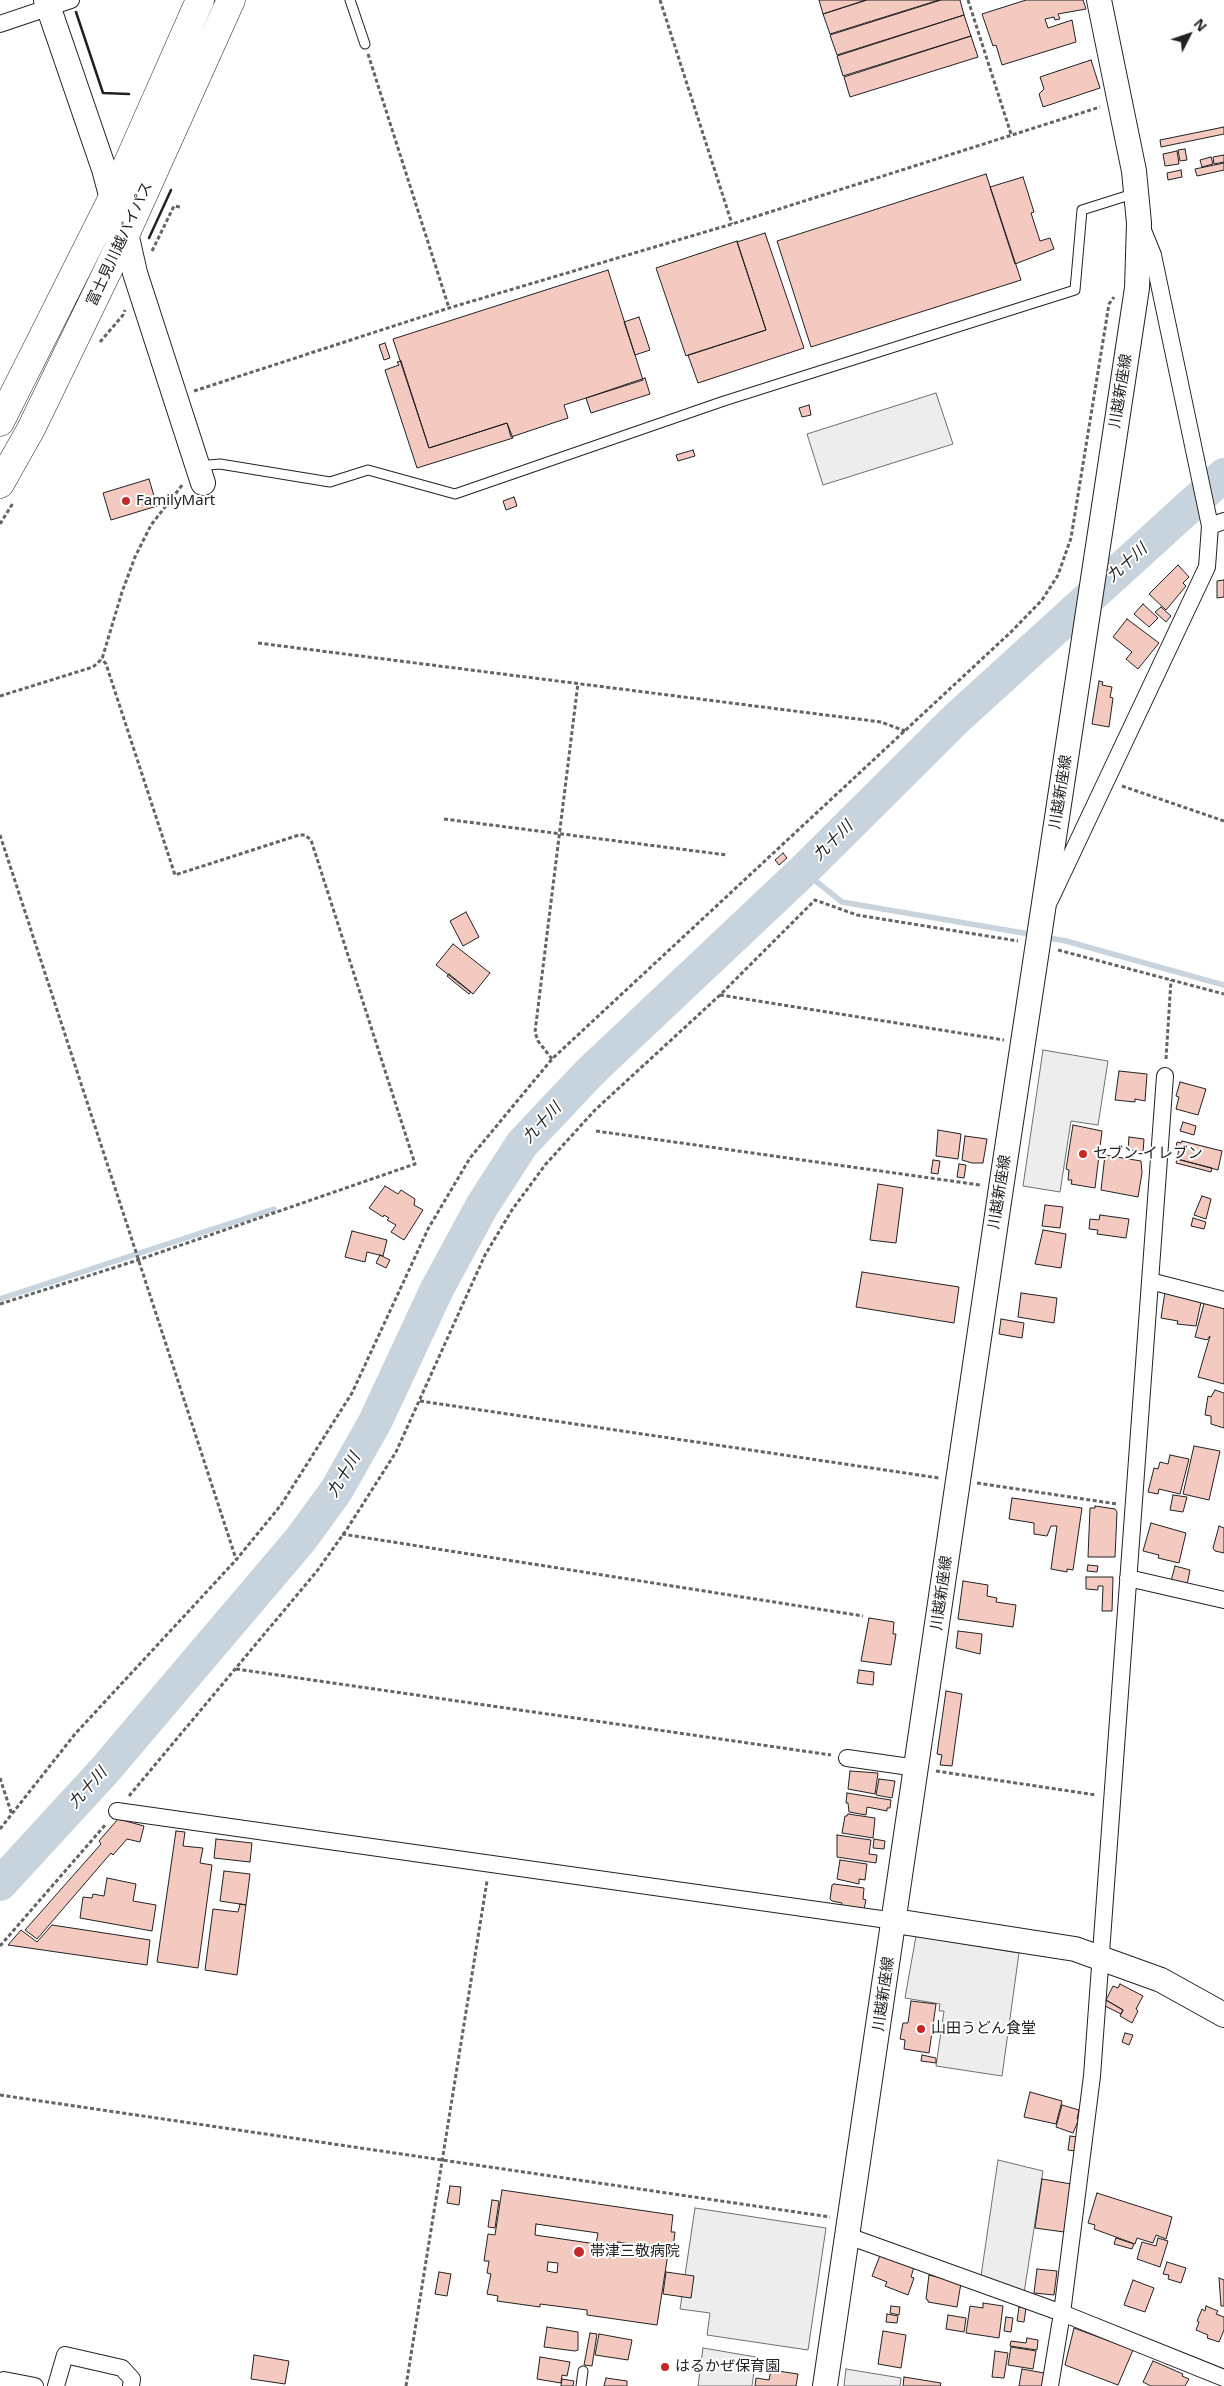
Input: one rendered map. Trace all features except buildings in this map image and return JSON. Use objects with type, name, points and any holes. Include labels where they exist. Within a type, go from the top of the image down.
[{"type":"highway","name":"富士見川越バイパス","points":[[0,422],[112,200],[200,0]]},
{"type":"highway","name":"富士見川越バイパス","points":[[0,484],[31,429],[126,233],[231,0]]},
{"type":"main road","name":"川越新座線","points":[[826,2386],[1001,1188],[1137,288],[1139,223],[1136,193],[1121,101],[1099,0]]},
{"type":"main road","points":[[47,4],[104,169],[112,200],[126,233],[136,273],[200,475]]},
{"type":"main road","points":[[895,1921],[1075,1949],[1161,1980],[1224,2016]]},
{"type":"street","points":[[0,24],[47,4],[71,0]]},
{"type":"street","points":[[1042,916],[1108,780],[1207,567],[1217,524],[1197,468],[1153,255],[1139,223]]},
{"type":"street","points":[[1050,2386],[1062,2313],[1092,2076],[1099,1957],[1165,1076]]},
{"type":"street","points":[[1150,1281],[1224,1300]]},
{"type":"street","points":[[1128,1578],[1224,1600]]},
{"type":"street","points":[[847,1758],[917,1768]]},
{"type":"street","points":[[117,1811],[895,1921]]},
{"type":"street","points":[[849,2228],[898,2252],[1062,2313],[1224,2378]]},
{"type":"street","points":[[56,2386],[65,2355],[122,2368],[132,2379],[131,2386]]},
{"type":"street","points":[[0,2383],[4,2380],[35,2386]]},
{"type":"lane","points":[[350,0],[365,44]]},
{"type":"lane","points":[[200,475],[220,464],[330,482],[368,470],[455,494],[724,400],[1075,290],[1082,210],[1136,193]]},
{"type":"lane","points":[[581,2386],[583,2371]]},
{"type":"path","points":[[660,0],[732,224]]},
{"type":"path","points":[[968,0],[1011,134]]},
{"type":"path","points":[[365,44],[450,308]]},
{"type":"path","points":[[175,398],[450,308],[732,224],[1011,134],[1121,101]]},
{"type":"path","points":[[136,273],[150,256],[174,206],[180,207]]},
{"type":"path","points":[[0,1829],[75,1734],[236,1560],[281,1505],[347,1402],[428,1229],[470,1158],[552,1060],[1018,625],[1042,600],[1058,576],[1072,538],[1109,304],[1116,295],[1137,288]]},
{"type":"path","points":[[0,696],[93,666],[102,659],[122,592],[151,525],[200,475]]},
{"type":"path","points":[[258,643],[881,722],[905,731]]},
{"type":"path","points":[[0,1304],[138,1260],[415,1164],[311,840],[305,835],[299,835],[175,875],[109,673],[102,659]]},
{"type":"path","points":[[552,1060],[538,1042],[535,1032],[578,683]]},
{"type":"path","points":[[1108,780],[1136,792],[1224,821]]},
{"type":"path","points":[[444,819],[727,856]]},
{"type":"path","points":[[0,835],[236,1560]]},
{"type":"path","points":[[0,1946],[117,1811],[317,1572],[371,1493],[396,1452],[485,1255],[528,1187],[545,1164],[595,1110],[720,995],[815,900],[857,915],[1038,945],[1224,994]]},
{"type":"path","points":[[1165,1076],[1171,980]]},
{"type":"path","points":[[720,995],[1024,1044]]},
{"type":"path","points":[[596,1131],[1001,1188]]},
{"type":"path","points":[[420,1401],[1133,1507]]},
{"type":"path","points":[[342,1534],[863,1616]]},
{"type":"path","points":[[236,1669],[847,1758]]},
{"type":"path","points":[[917,1768],[1111,1798]]},
{"type":"path","points":[[0,1778],[12,1815]]},
{"type":"path","points":[[406,2386],[490,1864]]},
{"type":"path","points":[[0,2095],[442,2160],[849,2228]]},
{"type":"shaded area","points":[[936,393],[953,444],[823,485],[807,434]]},
{"type":"shaded area","points":[[1043,1050],[1108,1061],[1098,1125],[1071,1121],[1060,1192],[1023,1186]]},
{"type":"shaded area","points":[[916,1936],[1019,1953],[1002,2076],[936,2066],[944,2011],[939,2011],[940,2004],[905,1998]]},
{"type":"shaded area","points":[[998,2160],[1043,2171],[1024,2293],[981,2276]]},
{"type":"shaded area","points":[[695,2208],[826,2228],[808,2350],[707,2335],[710,2313],[680,2309]]},
{"type":"shaded area","points":[[703,2348],[756,2357],[752,2386],[698,2386]]},
{"type":"shaded area","points":[[846,2369],[901,2378],[900,2386],[844,2386]]},
{"type":"waterway","name":"九十川","points":[[0,1884],[104,1771],[301,1539],[336,1491],[375,1422],[437,1289],[482,1206],[522,1144],[590,1072],[803,871],[957,718],[1224,475]]},
{"type":"waterway","points":[[803,871],[842,902],[1035,935]]},
{"type":"waterway","points":[[1044,937],[1066,941],[1224,985]]},
{"type":"waterway","points":[[0,1299],[274,1209]]},
{"type":"wall","points":[[76,12],[103,93],[129,94]]},
{"type":"wall","points":[[149,238],[171,190]]},
{"type":"place","name":"FamilyMart","points":[[126,501]]},
{"type":"place","name":"セブン-イレブン","points":[[1083,1154]]},
{"type":"place","name":"山田うどん食堂","points":[[921,2029]]},
{"type":"place","name":"帯津三敬病院","points":[[579,2252]]},
{"type":"place","name":"はるかぜ保育園","points":[[665,2367]]}]
